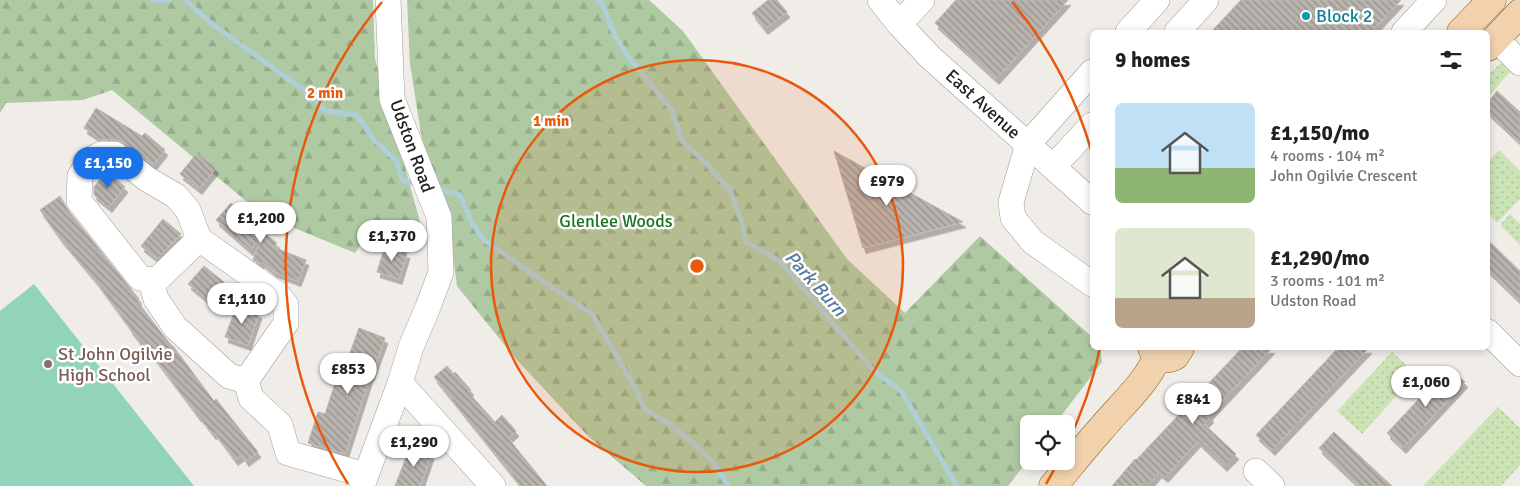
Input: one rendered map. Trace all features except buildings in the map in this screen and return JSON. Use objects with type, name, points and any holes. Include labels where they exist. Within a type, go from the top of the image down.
[{"type":"main road","points":[[1463,30],[1492,0]]},
{"type":"main road","points":[[1492,43],[1520,13]]},
{"type":"main road","points":[[1053,486],[1169,350]]},
{"type":"street","name":"Udston Road","points":[[364,481],[400,383],[411,347],[441,272],[439,216],[392,98],[388,0]]},
{"type":"street","name":"East Avenue","points":[[880,0],[930,57],[1090,200]]},
{"type":"street","points":[[900,24],[922,0]]},
{"type":"street","points":[[1130,30],[1156,0]]},
{"type":"street","points":[[1178,30],[1206,0]]},
{"type":"street","points":[[1406,30],[1434,0]]},
{"type":"street","points":[[1492,43],[1520,63]]},
{"type":"street","points":[[1090,74],[1028,144],[1011,202],[1013,218],[1033,242],[1090,283]]},
{"type":"street","points":[[1053,167],[1090,127]]},
{"type":"street","points":[[199,239],[160,276],[151,280],[140,278],[79,201],[80,176],[90,160],[100,154],[115,154],[146,180],[176,196],[188,210],[199,239],[276,294],[286,305],[286,323],[246,381]]},
{"type":"street","points":[[151,280],[156,300],[175,327],[229,376],[246,381]]},
{"type":"street","points":[[1490,334],[1520,364]]},
{"type":"street","points":[[246,381],[251,398],[280,425],[288,453],[364,481]]},
{"type":"street","points":[[400,383],[493,486]]},
{"type":"green space","points":[[0,0],[373,0],[375,59],[422,229],[373,226],[355,253],[263,215],[112,90],[83,100],[6,103],[0,113]]},
{"type":"green space","name":"Glenlee Woods","points":[[407,0],[649,0],[683,31],[847,259],[905,313],[980,236],[1090,335],[1090,350],[1100,350],[1102,362],[1062,415],[1020,415],[1020,470],[1008,486],[646,486],[588,436],[515,358],[457,286],[449,227],[423,146],[410,64]]},
{"type":"green space","points":[[1501,63],[1510,72],[1490,95],[1490,73]]},
{"type":"green space","points":[[1499,150],[1520,171],[1520,199],[1497,223],[1490,215],[1490,160]]},
{"type":"green space","points":[[1510,214],[1520,224],[1520,245],[1500,225]]},
{"type":"green space","name":"St John Ogilvie High School","points":[[34,284],[194,486],[0,486],[0,311]]},
{"type":"green space","points":[[1392,352],[1416,374],[1362,434],[1337,411]]},
{"type":"green space","points":[[1498,407],[1520,428],[1520,465],[1501,486],[1423,486]]},
{"type":"waterway","points":[[153,0],[170,0]]},
{"type":"waterway","points":[[185,0],[212,24],[312,96],[325,111],[357,115],[374,140],[396,160],[402,180],[417,184]]},
{"type":"waterway","name":"Park Burn","points":[[597,0],[602,3],[614,34],[629,58],[672,110],[682,141],[704,161],[730,190],[743,225],[746,242],[780,261],[872,369],[901,391],[957,486]]},
{"type":"waterway","points":[[437,189],[460,195],[472,223],[483,239],[592,314],[637,391],[644,409],[670,424],[699,448],[714,463],[728,486]]},
{"type":"place","name":"Block 2","points":[[1306,16]]},
{"type":"place","name":"St John Ogilvie High School","points":[[48,364]]}]
